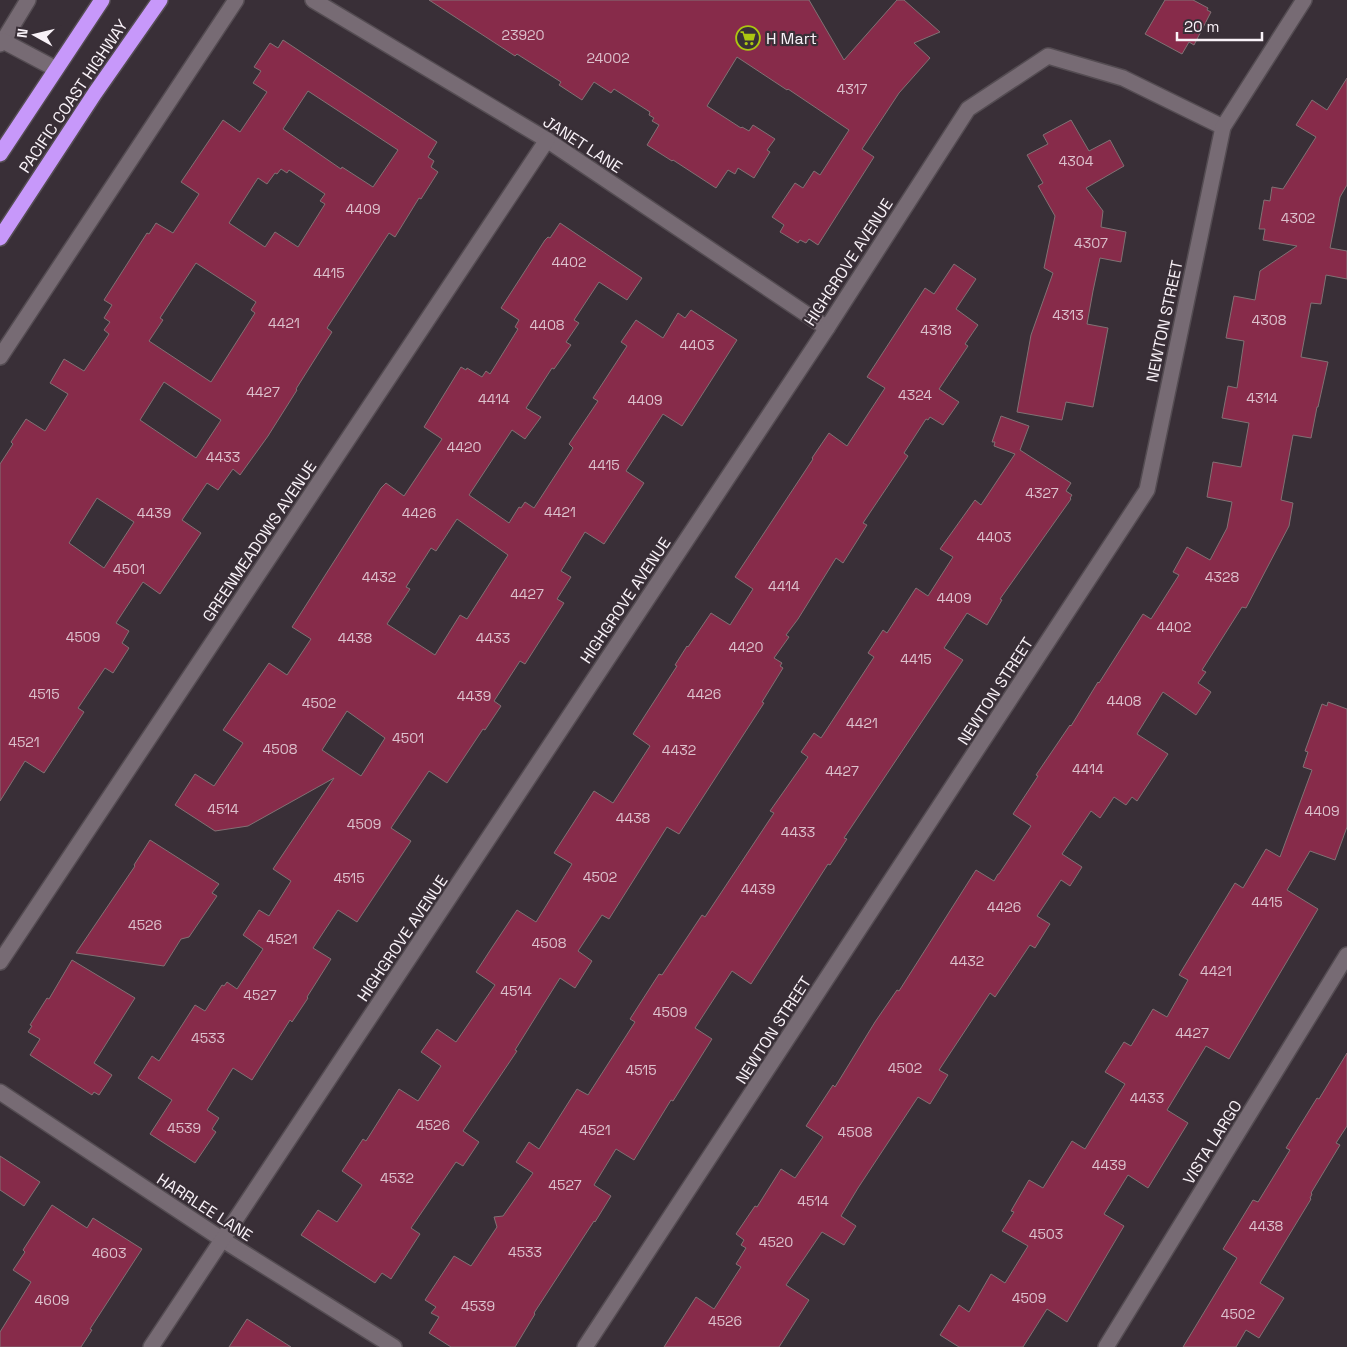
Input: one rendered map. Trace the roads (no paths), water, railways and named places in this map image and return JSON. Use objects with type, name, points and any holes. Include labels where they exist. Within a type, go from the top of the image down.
[{"type":"highway","name":"PACIFIC COAST HIGHWAY","points":[[0,154],[102,0]]},
{"type":"highway","name":"PACIFIC COAST HIGHWAY","points":[[0,238],[95,93],[160,0]]},
{"type":"street","points":[[28,0],[1,43],[56,69]]},
{"type":"street","points":[[0,357],[236,0]]},
{"type":"street","name":"JANET LANE","points":[[313,0],[547,140],[827,328]]},
{"type":"street","name":"NEWTON STREET","points":[[586,1347],[1147,490],[1223,127],[1304,0]]},
{"type":"street","name":"HIGHGROVE AVENUE","points":[[151,1347],[827,328],[968,109],[1048,56],[1122,78],[1223,127]]},
{"type":"street","name":"GREENMEADOWS AVENUE","points":[[0,962],[547,140]]},
{"type":"street","name":"VISTA LARGO","points":[[1106,1347],[1347,955]]},
{"type":"street","name":"HARRLEE LANE","points":[[0,1092],[223,1240],[394,1347]]},
{"type":"place","name":"H Mart","points":[[748,38]]}]
